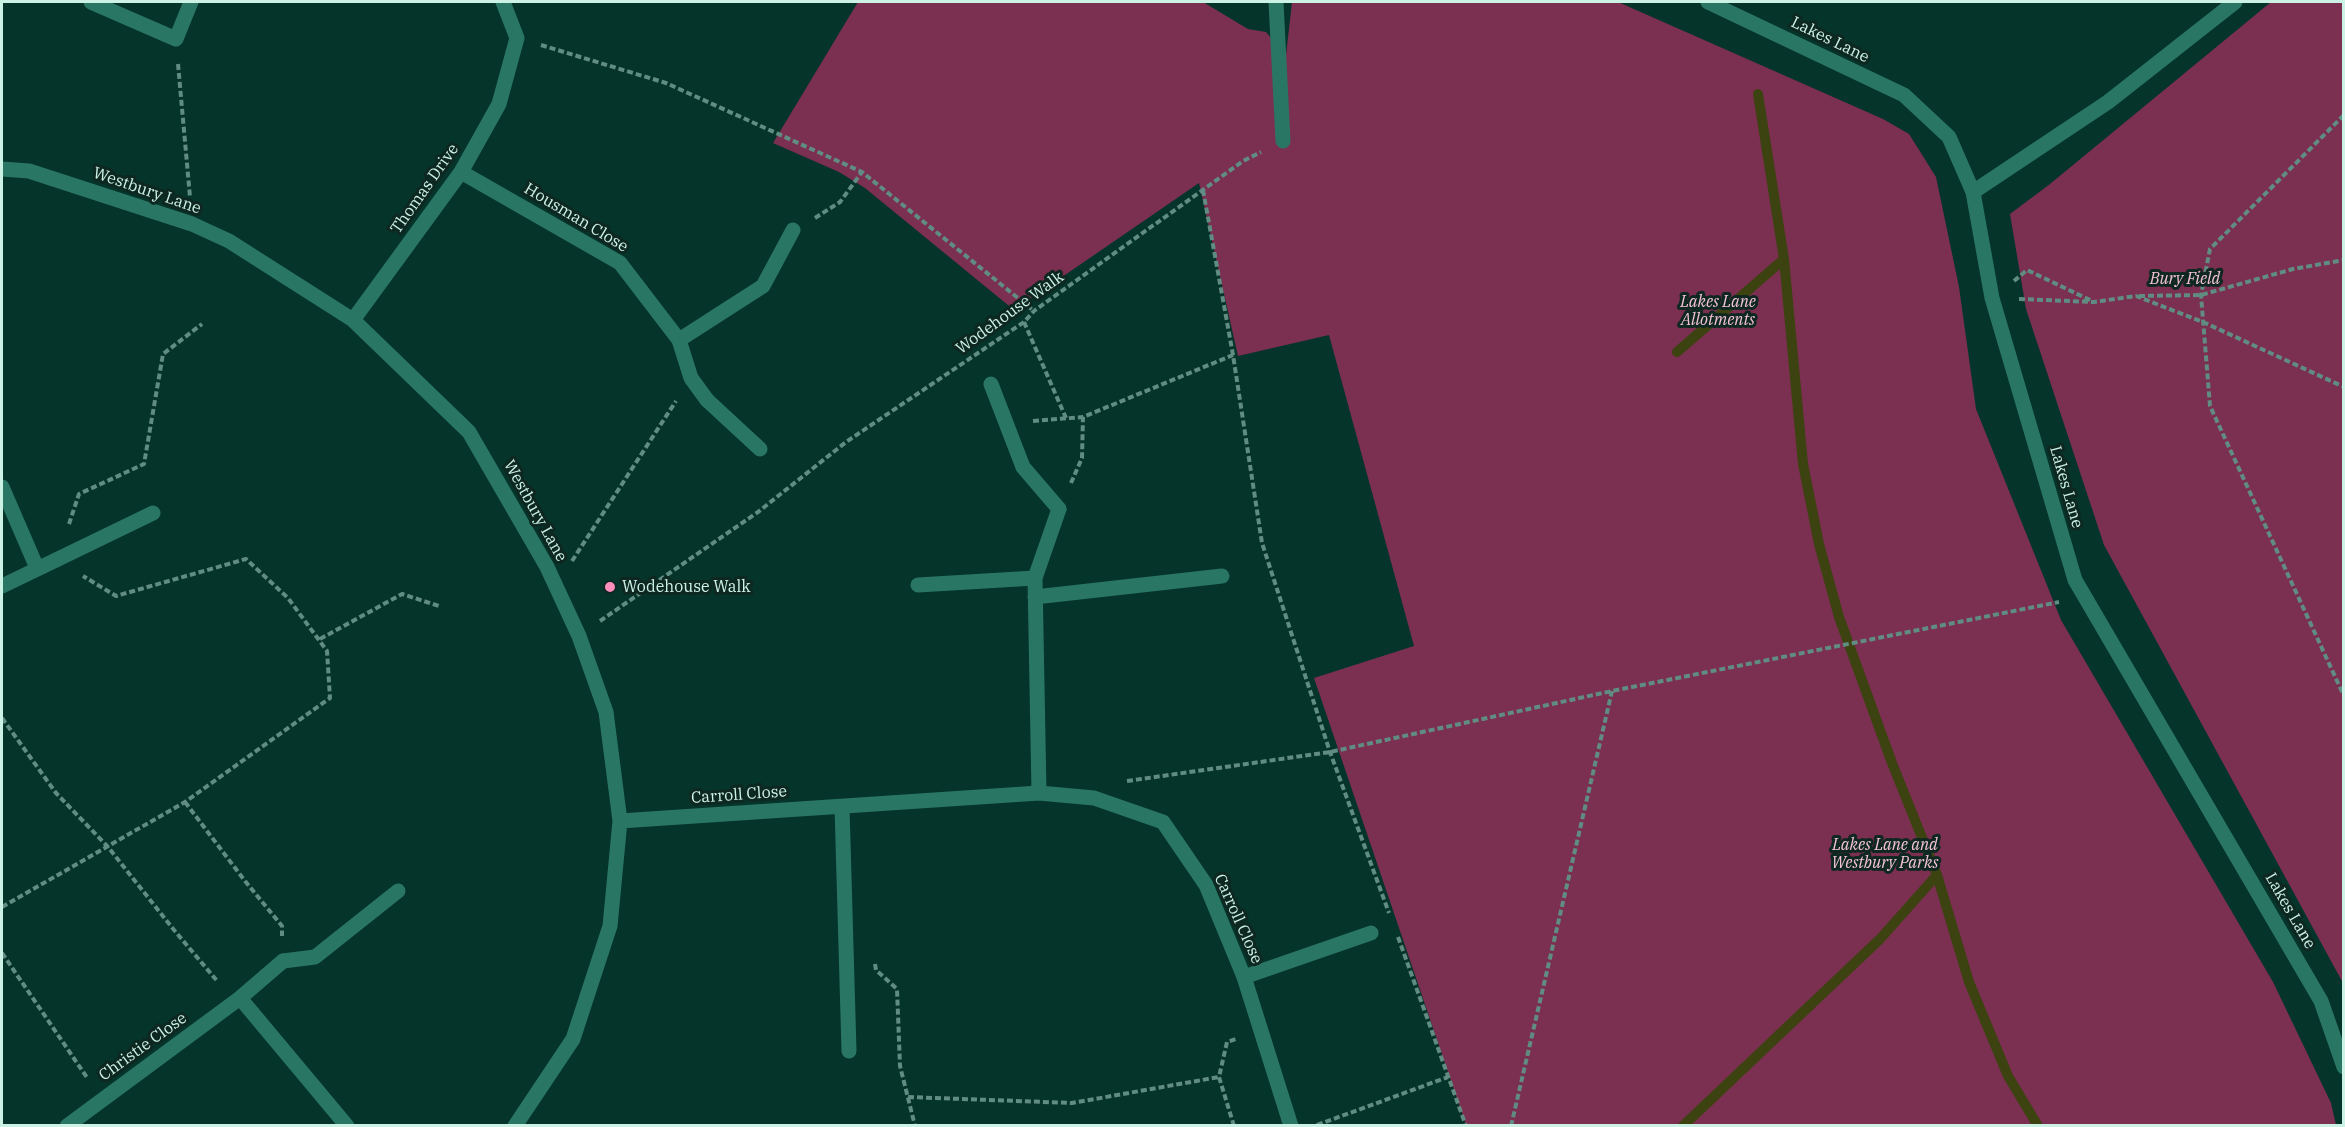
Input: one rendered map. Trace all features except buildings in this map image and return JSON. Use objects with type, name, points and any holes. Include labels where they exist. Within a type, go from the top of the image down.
[{"type":"street","points":[[91,2],[176,39],[191,2]]},
{"type":"street","points":[[503,2],[518,38]]},
{"type":"street","points":[[1276,2],[1283,141]]},
{"type":"street","name":"Lakes Lane","points":[[1708,2],[1904,95],[1949,137],[1973,192],[1992,298],[2075,580],[2321,1001],[2343,1066]]},
{"type":"street","points":[[1973,192],[2108,102],[2235,2]]},
{"type":"street","name":"Thomas Drive","points":[[353,320],[461,172],[499,104],[518,38]]},
{"type":"street","name":"Westbury Lane","points":[[2,169],[28,171],[192,224],[229,241],[353,320],[469,432],[547,567],[579,636],[606,712],[620,821],[610,926],[573,1039],[515,1125]]},
{"type":"street","name":"Housman Close","points":[[461,172],[620,263],[679,340],[691,378],[706,400],[760,449]]},
{"type":"street","points":[[679,340],[763,286],[793,230]]},
{"type":"street","points":[[991,384],[1023,467],[1059,509],[1035,578],[1040,793]]},
{"type":"street","points":[[2,487],[37,568]]},
{"type":"street","points":[[2,586],[153,513]]},
{"type":"street","points":[[1035,597],[1222,576]]},
{"type":"street","points":[[918,585],[1035,578]]},
{"type":"street","name":"Carroll Close","points":[[620,821],[1040,793],[1094,798],[1163,822],[1206,885],[1244,977],[1291,1125]]},
{"type":"street","points":[[842,807],[849,1051]]},
{"type":"street","points":[[284,961],[315,957],[398,891]]},
{"type":"street","points":[[1244,977],[1371,933]]},
{"type":"street","name":"Christie Close","points":[[67,1125],[238,1000],[284,961]]},
{"type":"street","points":[[238,1000],[347,1125]]},
{"type":"path","points":[[518,38],[666,83],[862,172],[1034,311]]},
{"type":"path","points":[[176,39],[192,224]]},
{"type":"path","points":[[2343,115],[2210,249],[2201,295],[2210,406],[2343,696]]},
{"type":"path","name":"Wodehouse Walk","points":[[579,636],[758,512],[846,442],[1024,322],[1034,311],[1242,161],[1283,141]]},
{"type":"path","points":[[793,230],[840,202],[862,172]]},
{"type":"path","points":[[1203,190],[1233,354],[1262,543],[1330,752],[1391,920]]},
{"type":"path","points":[[1992,298],[2094,302],[2136,296],[2201,295],[2293,268],[2343,260]]},
{"type":"path","points":[[1992,298],[2027,270],[2094,302]]},
{"type":"path","points":[[2136,296],[2203,322],[2343,387]]},
{"type":"path","points":[[1024,322],[1066,418]]},
{"type":"path","points":[[2,907],[185,802],[330,699],[327,651],[320,639],[288,598],[246,559],[117,596],[56,560],[79,494],[144,464],[163,354],[202,324]]},
{"type":"path","points":[[1006,423],[1083,417],[1233,354]]},
{"type":"path","points":[[555,587],[691,378]]},
{"type":"path","points":[[1059,509],[1083,458],[1083,417]]},
{"type":"path","points":[[320,639],[402,594],[439,606]]},
{"type":"path","points":[[1094,798],[1124,781],[1330,752],[1612,691],[2085,596]]},
{"type":"path","points":[[1510,1125],[1612,691]]},
{"type":"path","points":[[2,718],[56,794],[108,847],[174,930],[238,1000]]},
{"type":"path","points":[[185,802],[244,881],[282,926],[284,961]]},
{"type":"path","points":[[1395,931],[1466,1125]]},
{"type":"path","points":[[2,953],[102,1099]]},
{"type":"path","points":[[875,958],[876,970],[897,989],[900,1066],[915,1125]]},
{"type":"path","points":[[1234,1125],[1219,1077],[1227,1042],[1261,1029]]},
{"type":"path","points":[[909,1097],[1072,1103],[1219,1077]]},
{"type":"path","points":[[1315,1125],[1448,1077]]},
{"type":"green space","name":"Lakes Lane and Westbury Parks","points":[[858,2],[1203,2],[1248,29],[1266,32],[1286,55],[1292,2],[1618,2],[1883,119],[1909,134],[1936,177],[1959,287],[1976,409],[2061,620],[2273,982],[2331,1103],[2336,1125],[1466,1125],[1314,678],[1414,646],[1329,335],[1238,356],[1199,183],[1014,310],[865,188],[839,172],[773,143]]},
{"type":"green space","name":"Bury Field","points":[[2271,2],[2343,2],[2343,983],[2104,545],[2026,309],[2010,214],[2050,184]]},
{"type":"waterway","points":[[1758,94],[1784,259],[1803,464],[1819,544],[1839,617],[1892,763],[1937,875],[1969,982],[2008,1076],[2038,1126]]},
{"type":"waterway","points":[[1677,352],[1784,259]]},
{"type":"waterway","points":[[1683,1126],[1880,939],[1937,875]]},
{"type":"place","name":"Wodehouse Walk","points":[[610,587]]},
{"type":"park label","name":"Lakes Lane Allotments","points":[[1718,311]]}]
